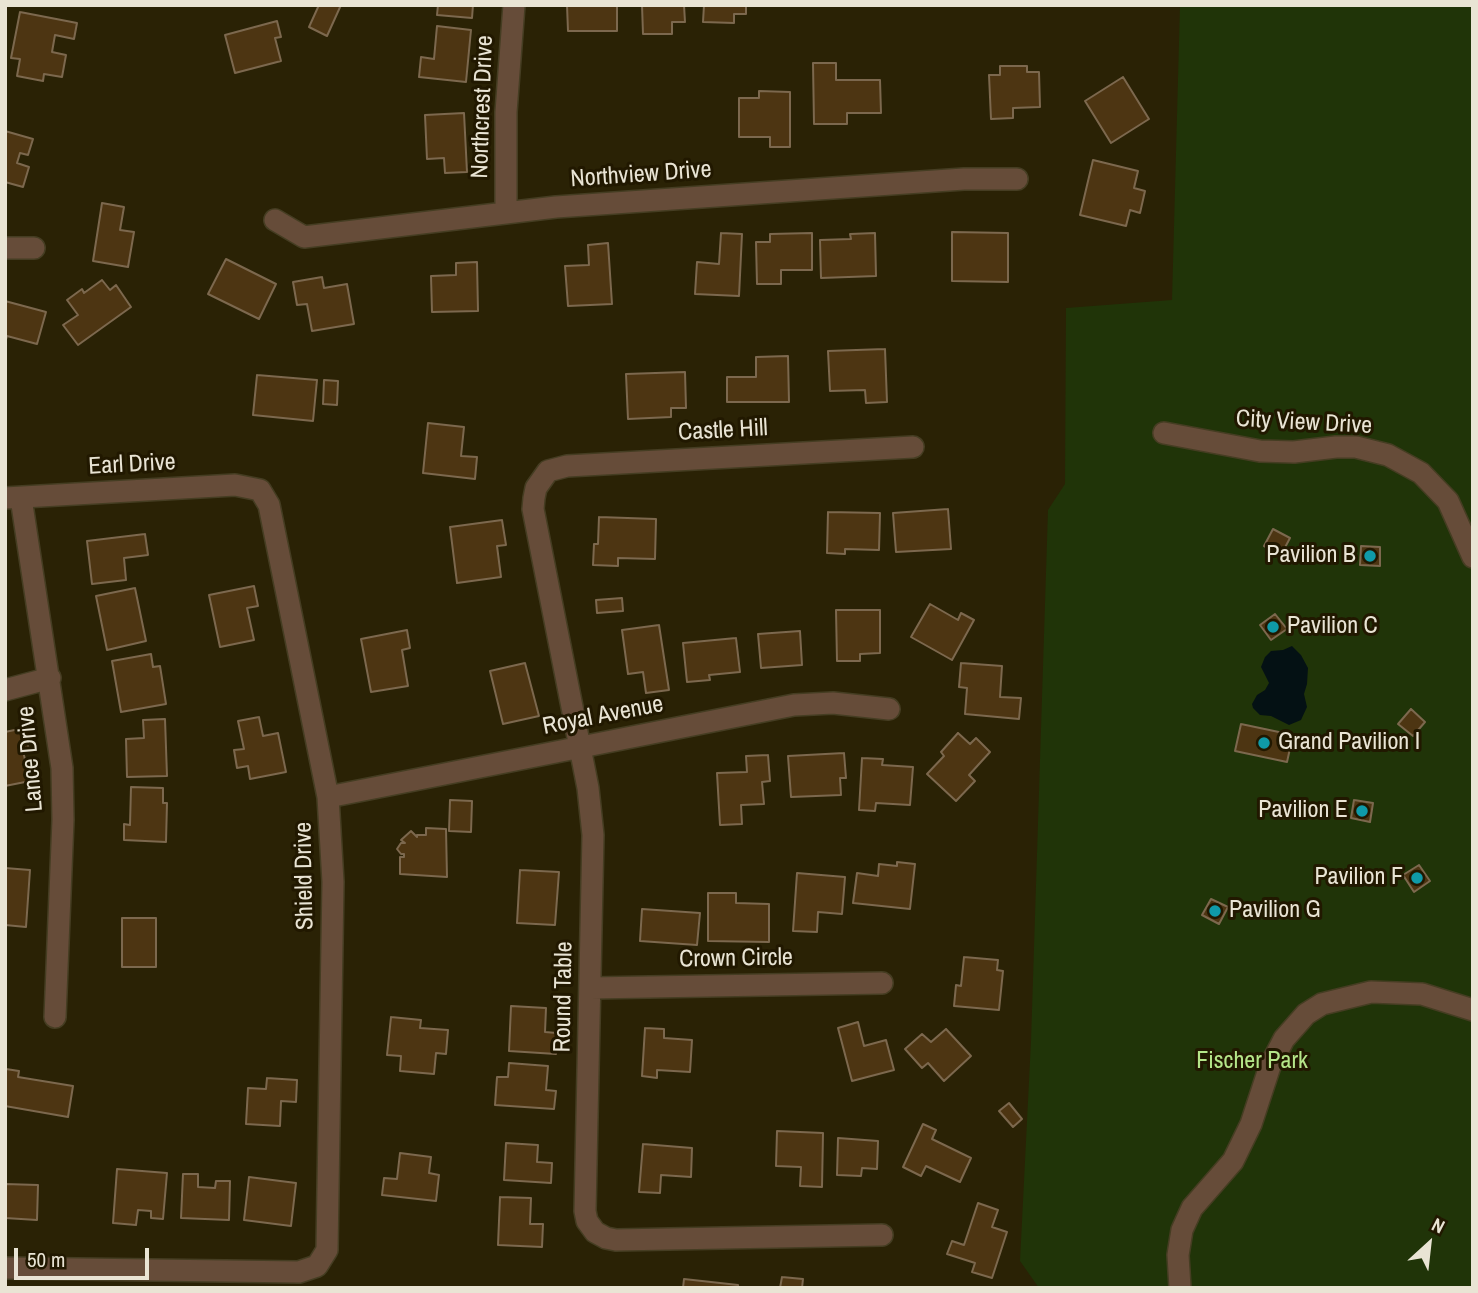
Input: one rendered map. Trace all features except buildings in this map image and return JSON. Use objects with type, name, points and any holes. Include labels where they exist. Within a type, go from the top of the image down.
[{"type":"street","name":"Northcrest Drive","points":[[506,212],[506,112],[514,5]]},
{"type":"street","name":"Northview Drive","points":[[275,220],[304,237],[506,212],[964,179],[1017,179]]},
{"type":"street","points":[[5,247],[34,248]]},
{"type":"street","name":"City View Drive","points":[[1164,433],[1260,452],[1356,447],[1388,455],[1420,473],[1448,501],[1473,557]]},
{"type":"street","name":"Castle Hill","points":[[540,479],[548,471],[567,466],[913,447]]},
{"type":"street","name":"Round Table","points":[[540,479],[533,509],[588,789],[593,835],[585,1211],[587,1222],[594,1232],[616,1240],[882,1235]]},
{"type":"street","name":"Earl Drive","points":[[13,498],[235,485],[253,486],[260,490]]},
{"type":"street","name":"Shield Drive","points":[[5,1268],[299,1272],[317,1266],[327,1250],[333,883],[328,797],[269,505],[260,490]]},
{"type":"street","name":"Lance Drive","points":[[13,498],[50,678],[60,742],[63,793],[55,1017]]},
{"type":"street","points":[[5,690],[50,678]]},
{"type":"street","name":"Royal Avenue","points":[[328,797],[794,705],[833,703],[889,709]]},
{"type":"street","name":"Crown Circle","points":[[591,988],[882,983]]},
{"type":"street","points":[[1180,1288],[1178,1255],[1182,1230],[1192,1208],[1233,1161],[1251,1124],[1270,1066],[1284,1038],[1306,1014],[1322,1004],[1371,992],[1422,994],[1473,1010]]},
{"type":"green space","name":"Fischer Park","points":[[1180,5],[1473,5],[1473,1288],[1039,1288],[1020,1261],[1031,1041],[1048,510],[1065,484],[1066,308],[1172,300]]},
{"type":"shaded area","points":[[1292,646],[1308,668],[1304,694],[1307,707],[1301,720],[1289,725],[1271,716],[1260,715],[1252,704],[1269,683],[1261,667],[1265,657],[1271,651]]},
{"type":"place","name":"Pavilion B","points":[[1370,556]]},
{"type":"place","name":"Pavilion C","points":[[1273,627]]},
{"type":"place","name":"Grand Pavilion I","points":[[1264,743]]},
{"type":"place","name":"Pavilion E","points":[[1362,811]]},
{"type":"place","name":"Pavilion F","points":[[1417,878]]},
{"type":"place","name":"Pavilion G","points":[[1215,911]]}]
